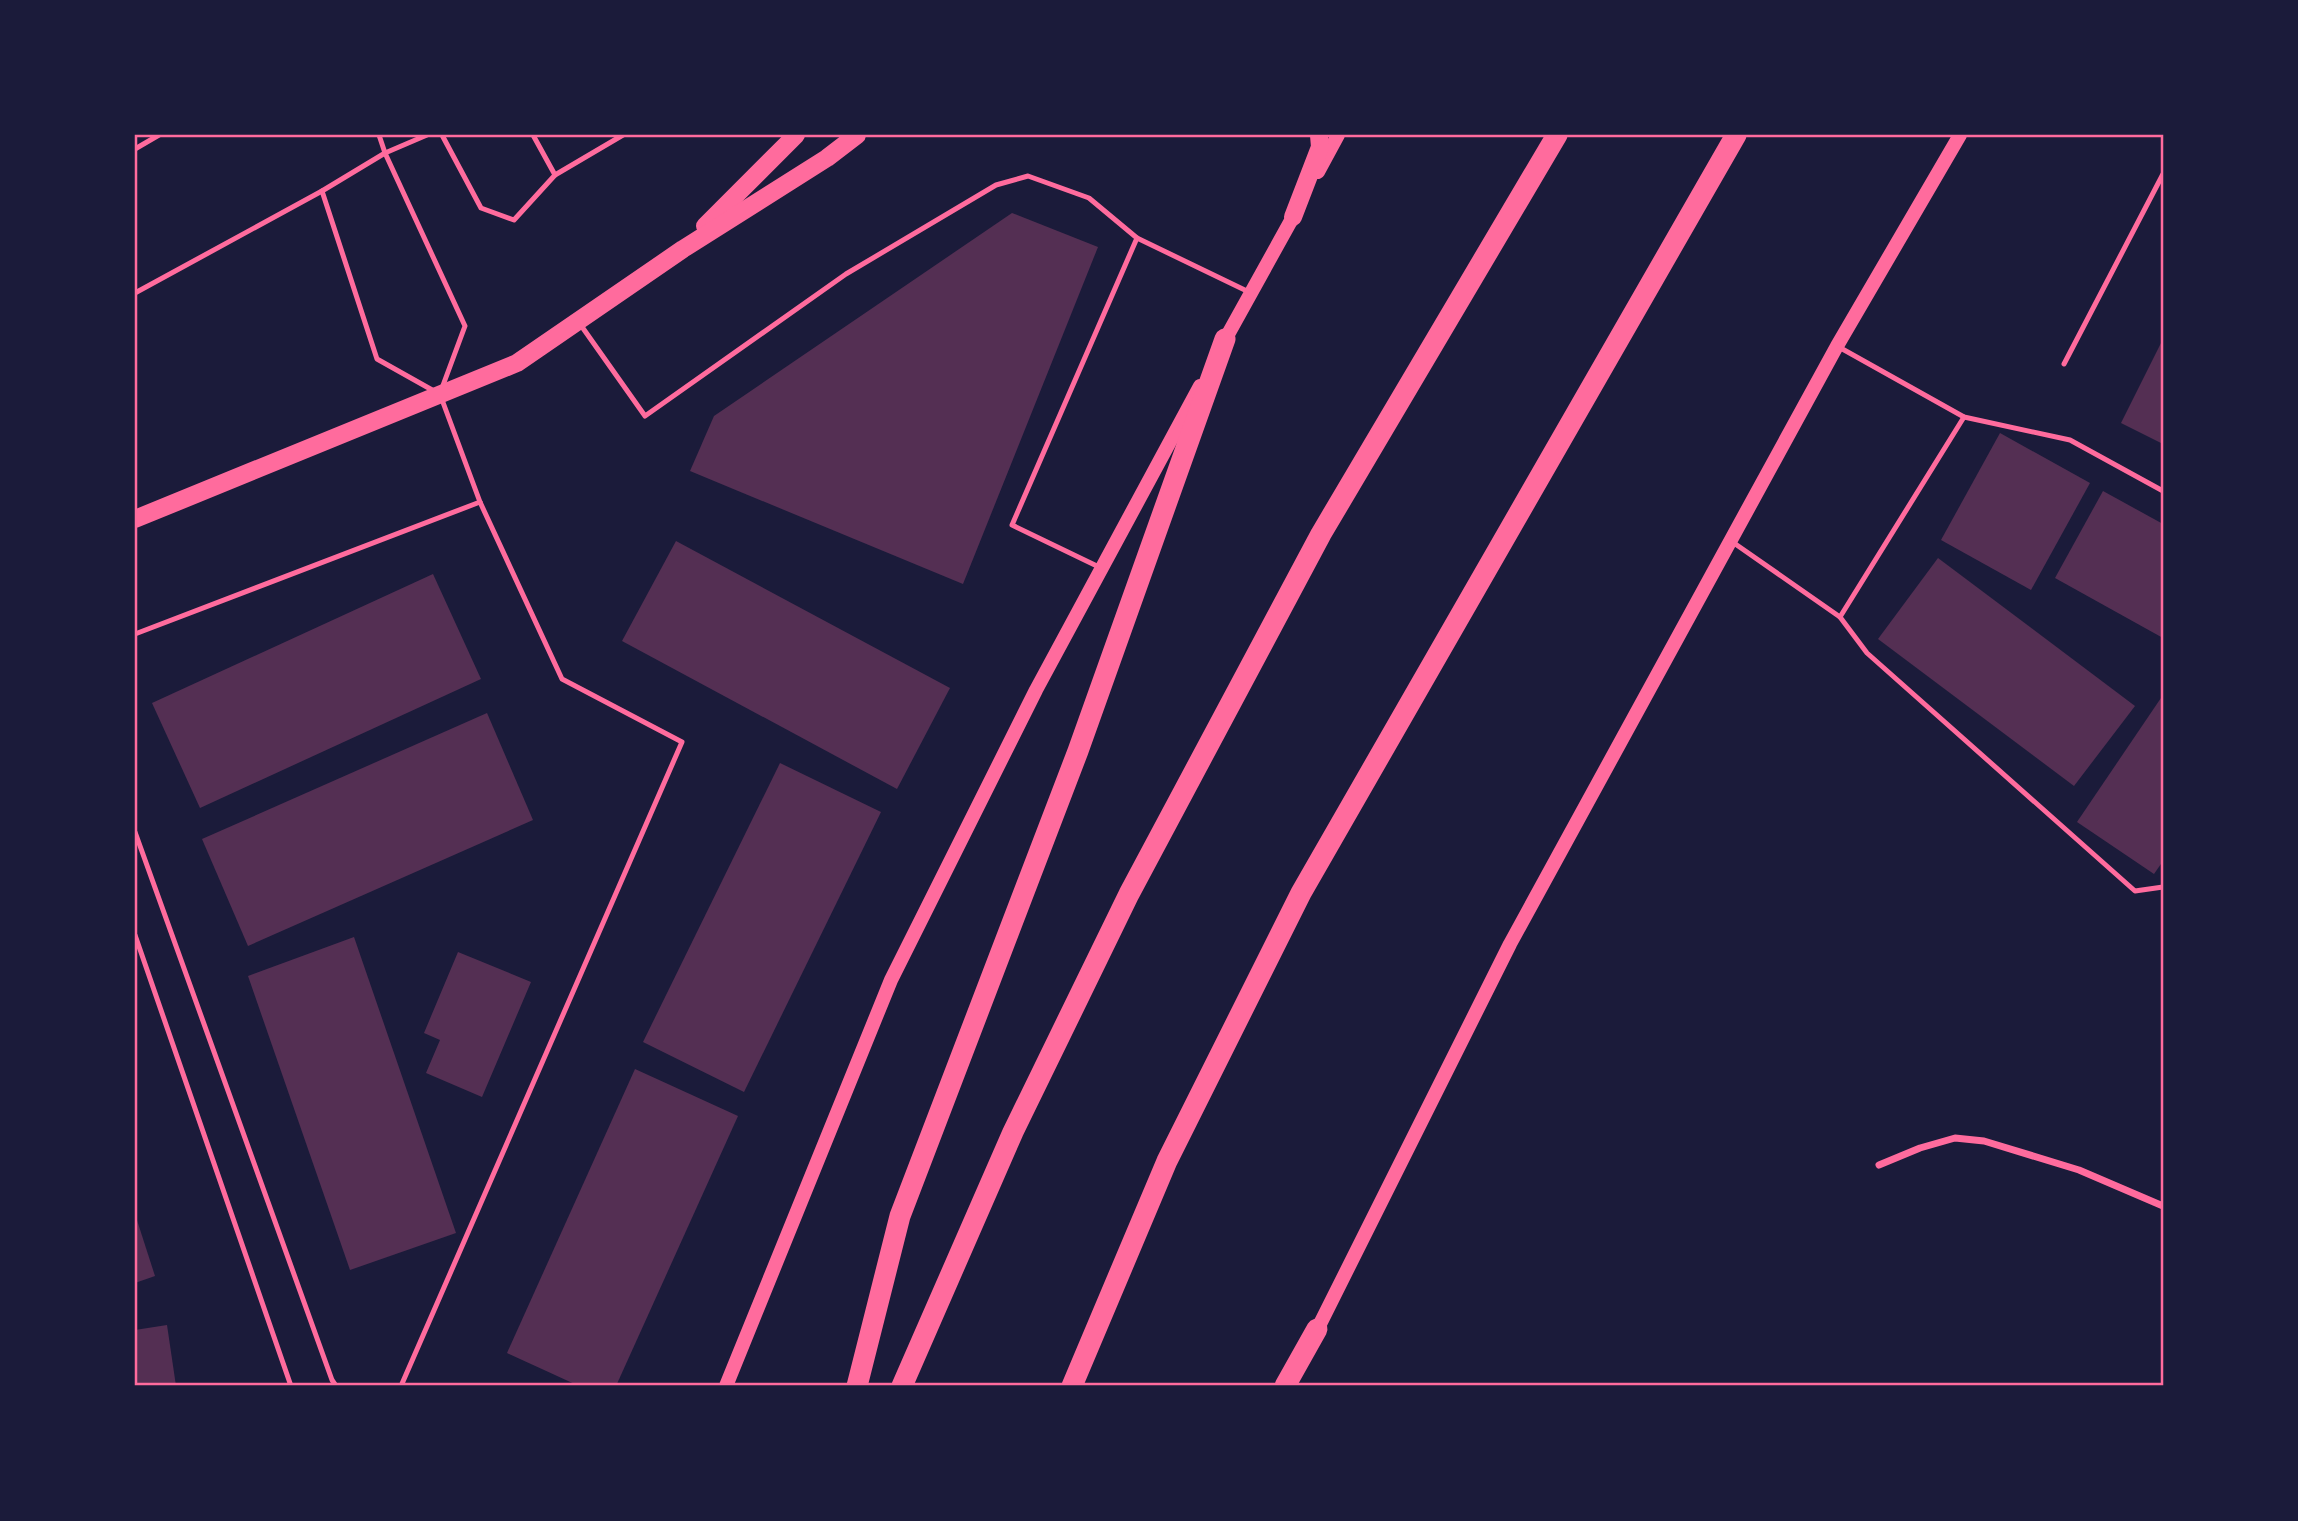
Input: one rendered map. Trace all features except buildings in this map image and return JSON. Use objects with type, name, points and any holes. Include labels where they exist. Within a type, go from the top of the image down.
[{"type":"highway","points":[[902,1386],[1013,1132],[1135,882],[1321,534],[1557,135]]},
{"type":"highway","points":[[1072,1386],[1167,1161],[1301,893],[1736,135]]},
{"type":"highway","points":[[858,1386],[901,1216],[1078,751],[1225,339]]},
{"type":"highway","points":[[1285,1386],[1317,1329]]},
{"type":"main road","points":[[683,249],[796,135]]},
{"type":"main road","points":[[135,519],[517,363],[683,249],[827,158],[858,135]]},
{"type":"main road","points":[[1293,217],[1320,147],[1319,135]]},
{"type":"main road","points":[[726,1386],[891,980],[1036,690],[1338,135]]},
{"type":"main road","points":[[1293,1386],[1317,1329],[1510,944],[1837,346],[1960,135]]},
{"type":"street","points":[[1879,1166],[1920,1148],[1955,1138],[1984,1141],[2078,1170],[2163,1206]]},
{"type":"lane","points":[[135,149],[159,135]]},
{"type":"lane","points":[[379,135],[465,326],[440,394],[480,502],[562,679],[682,742],[401,1386]]},
{"type":"lane","points":[[135,293],[322,191],[385,153],[427,135]]},
{"type":"lane","points":[[442,135],[481,208],[514,220],[555,175],[623,135]]},
{"type":"lane","points":[[533,135],[555,175]]},
{"type":"lane","points":[[2064,364],[2163,174]]},
{"type":"lane","points":[[578,321],[645,416],[846,274],[996,185],[1028,176],[1089,198],[1137,237],[1251,292]]},
{"type":"lane","points":[[322,191],[377,359],[440,394]]},
{"type":"lane","points":[[1102,568],[1012,525],[1137,237]]},
{"type":"lane","points":[[1837,346],[1964,417],[2070,440],[2163,491]]},
{"type":"lane","points":[[1840,617],[1964,417]]},
{"type":"lane","points":[[135,634],[480,502]]},
{"type":"lane","points":[[1730,541],[1840,617],[1867,653],[2135,891],[2163,887]]},
{"type":"lane","points":[[135,832],[331,1380],[336,1386]]},
{"type":"lane","points":[[135,935],[291,1386]]}]
